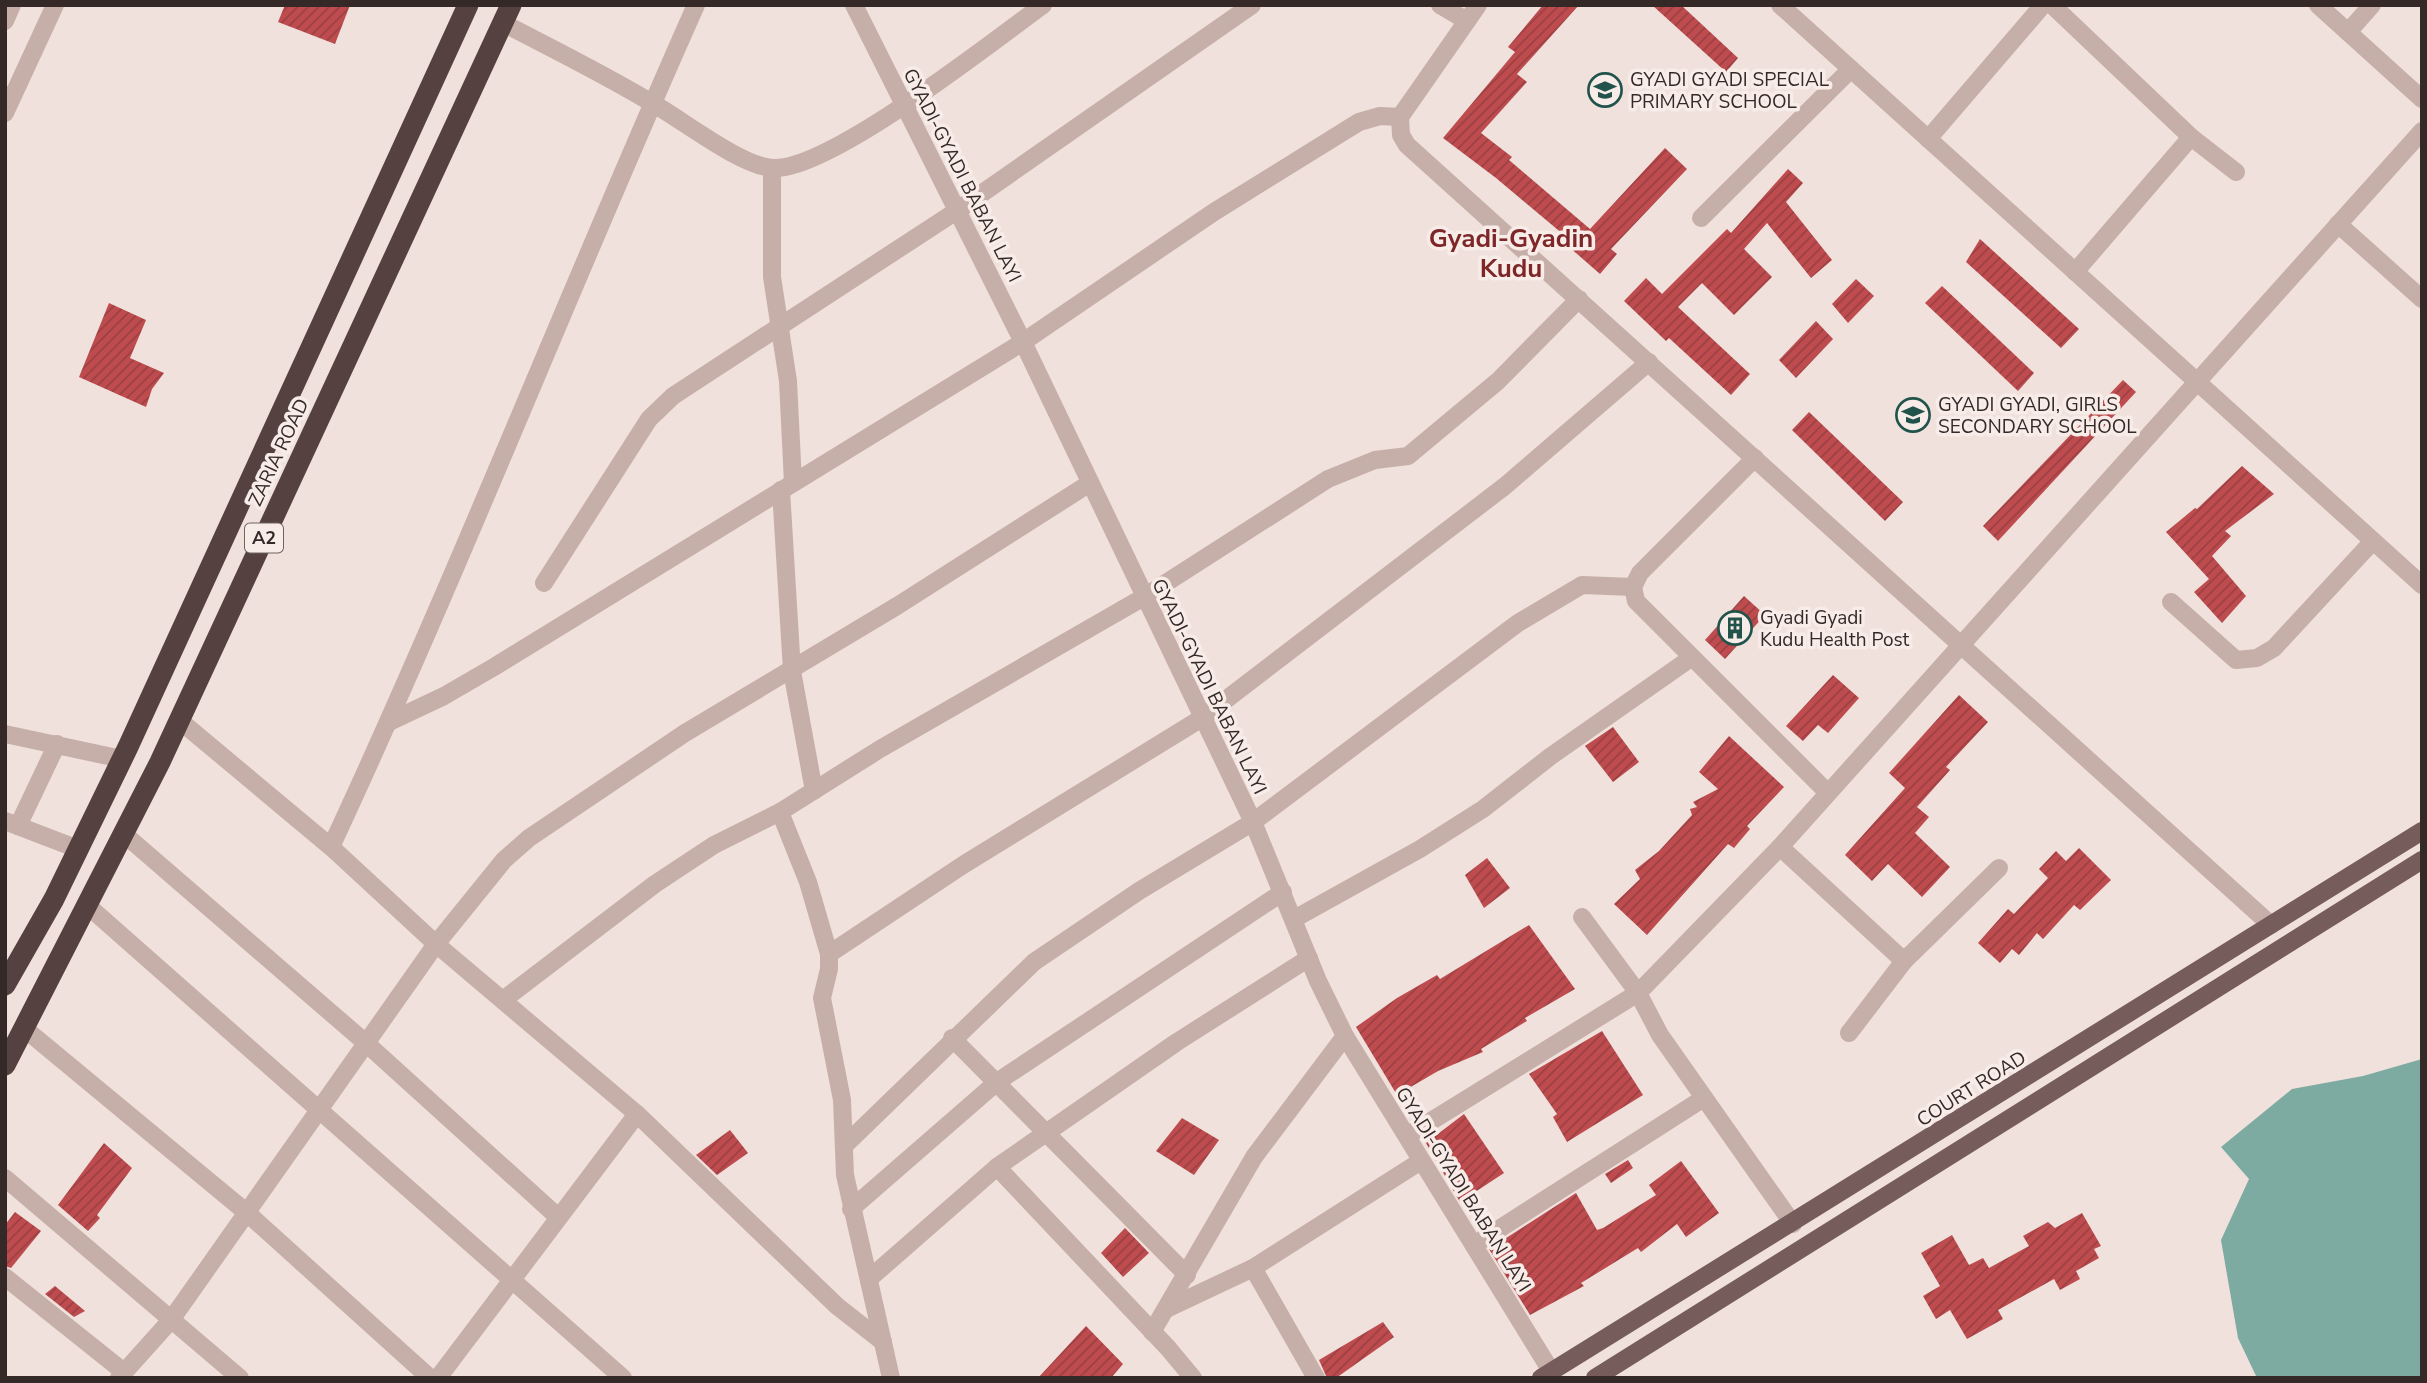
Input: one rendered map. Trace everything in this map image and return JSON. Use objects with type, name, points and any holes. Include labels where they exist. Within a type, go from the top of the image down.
[{"type":"highway","name":"ZARIA ROAD","points":[[5,985],[78,849],[122,759],[468,5]]},
{"type":"highway","name":"ZARIA ROAD","points":[[5,1065],[180,720],[507,14]]},
{"type":"main road","name":"COURT ROAD","points":[[1546,1374],[1793,1224],[2422,831]]},
{"type":"main road","points":[[1595,1378],[2422,860]]},
{"type":"street","points":[[5,21],[12,5]]},
{"type":"street","points":[[5,113],[55,5]]},
{"type":"street","points":[[331,847],[389,722],[696,5]]},
{"type":"street","name":"GYADI-GYADI BABAN LAYI","points":[[854,5],[1023,342],[1253,821],[1309,958],[1345,1036],[1474,1245],[1546,1374]]},
{"type":"street","points":[[507,14],[739,157],[772,169],[800,164],[834,149],[904,104],[1042,5]]},
{"type":"street","points":[[544,583],[649,419],[686,387],[958,210],[1252,5]]},
{"type":"street","points":[[1440,5],[1467,21]]},
{"type":"street","points":[[1478,5],[1400,117],[1401,135],[1407,145],[2271,925]]},
{"type":"street","points":[[1780,5],[2422,585]]},
{"type":"street","points":[[2318,5],[2422,99]]},
{"type":"street","points":[[2348,32],[2372,5]]},
{"type":"street","points":[[1928,139],[2054,7],[2191,137],[2236,172]]},
{"type":"street","points":[[1701,218],[1851,69]]},
{"type":"street","points":[[389,722],[444,696],[494,667],[1023,342],[1214,212],[1359,122],[1380,116],[1400,117]]},
{"type":"street","points":[[1406,1136],[1638,993],[1780,847],[2422,131]]},
{"type":"street","points":[[2075,272],[2191,137]]},
{"type":"street","points":[[772,169],[772,277],[788,381],[787,487],[792,671],[814,791]]},
{"type":"street","points":[[2338,224],[2422,299]]},
{"type":"street","points":[[503,1000],[655,884],[714,845],[780,812],[880,748],[1144,597],[1328,479],[1375,460],[1408,456],[1498,381],[1579,299]]},
{"type":"street","points":[[829,954],[963,865],[1202,718],[1506,486],[1649,362]]},
{"type":"street","points":[[1755,458],[1640,573],[1633,587],[1636,601],[1643,611],[1828,793]]},
{"type":"street","points":[[5,1277],[121,1375],[171,1320],[436,944],[504,860],[529,838],[685,733],[792,671],[1090,483]]},
{"type":"street","points":[[2171,602],[2236,660],[2257,658],[2274,648],[2372,541]]},
{"type":"street","points":[[845,1145],[952,1038],[1034,962],[1139,891],[1253,821],[1518,623],[1582,585],[1633,587]]},
{"type":"street","points":[[1294,919],[1420,849],[1483,809],[1551,756],[1691,658]]},
{"type":"street","points":[[180,720],[331,847],[436,944],[638,1114],[837,1306],[883,1342]]},
{"type":"street","points":[[5,734],[122,759]]},
{"type":"street","points":[[57,744],[12,824],[78,849]]},
{"type":"street","points":[[780,812],[808,882],[829,954],[829,968],[822,999],[842,1100],[845,1175],[891,1378]]},
{"type":"street","points":[[124,834],[367,1044],[558,1217]]},
{"type":"street","points":[[1780,847],[1904,961]]},
{"type":"street","points":[[1849,1033],[1904,961],[1999,868]]},
{"type":"street","points":[[852,1209],[997,1082],[1283,892]]},
{"type":"street","points":[[88,906],[318,1112],[513,1279],[623,1378]]},
{"type":"street","points":[[1582,917],[1638,993],[1660,1035],[1793,1224]]},
{"type":"street","points":[[870,1278],[997,1167],[1177,1042],[1309,958]]},
{"type":"street","points":[[25,1029],[246,1212],[430,1378]]},
{"type":"street","points":[[1152,1332],[1254,1157],[1345,1036]]},
{"type":"street","points":[[952,1038],[1187,1275]]},
{"type":"street","points":[[1474,1245],[1704,1098]]},
{"type":"street","points":[[438,1378],[638,1114]]},
{"type":"street","points":[[1167,1309],[1253,1268],[1421,1161]]},
{"type":"street","points":[[997,1167],[1192,1378]]},
{"type":"street","points":[[5,1178],[240,1378]]},
{"type":"street","points":[[1253,1268],[1316,1378]]},
{"type":"water","points":[[2422,1059],[2422,1378],[2257,1378],[2238,1338],[2221,1240],[2249,1179],[2221,1147],[2292,1089],[2363,1076]]},
{"type":"building","points":[[285,5],[350,5],[335,44],[278,22]]},
{"type":"building","points":[[1543,5],[1579,5],[1517,74],[1527,82],[1481,133],[1512,157],[1509,160],[1590,229],[1665,148],[1687,169],[1611,249],[1617,254],[1600,274],[1560,239],[1564,235],[1443,138],[1515,52],[1508,47]]},
{"type":"building","points":[[1652,5],[1681,5],[1738,58],[1726,72]]},
{"type":"building","points":[[1788,169],[1803,183],[1786,202],[1832,260],[1811,278],[1767,223],[1744,249],[1772,277],[1734,315],[1702,283],[1678,307],[1750,374],[1731,395],[1669,338],[1666,341],[1624,301],[1646,278],[1662,294],[1727,229],[1731,233]]},
{"type":"building","points":[[1980,239],[2079,329],[2061,348],[1966,262]]},
{"type":"building","points":[[1856,279],[1874,296],[1848,323],[1832,304]]},
{"type":"building","points":[[1942,286],[2034,373],[2018,391],[1925,303]]},
{"type":"building","points":[[109,303],[146,320],[130,358],[164,373],[152,389],[146,407],[79,377]]},
{"type":"building","points":[[1816,321],[1833,339],[1796,378],[1779,360]]},
{"type":"building","points":[[2123,380],[2136,392],[1998,541],[1983,526]]},
{"type":"building","points":[[1809,412],[1903,502],[1885,521],[1792,430]]},
{"type":"building","points":[[2242,466],[2274,494],[2225,531],[2231,536],[2212,556],[2246,596],[2222,623],[2194,592],[2209,579],[2166,532],[2197,509]]},
{"type":"building","name":"Gyadi Gyadi Kudu Health Post","points":[[1744,596],[1765,615],[1725,659],[1705,640]]},
{"type":"building","points":[[1833,675],[1859,698],[1828,733],[1818,725],[1803,741],[1786,726]]},
{"type":"building","points":[[1959,695],[1988,722],[1946,767],[1950,770],[1917,807],[1929,817],[1915,833],[1950,867],[1922,897],[1888,864],[1872,881],[1845,855],[1905,788],[1889,773]]},
{"type":"building","points":[[1613,727],[1639,762],[1613,782],[1585,746]]},
{"type":"building","points":[[1729,736],[1784,787],[1747,826],[1750,829],[1734,848],[1728,844],[1647,935],[1614,904],[1640,879],[1635,870],[1659,851],[1692,815],[1690,809],[1697,807],[1693,802],[1718,789],[1699,772]]},
{"type":"building","points":[[2079,848],[2111,880],[2080,910],[2074,905],[2043,939],[2037,933],[2019,955],[2012,949],[2000,963],[1978,943],[2008,909],[2014,914],[2048,878],[2039,869],[2056,851],[2066,861]]},
{"type":"building","points":[[1487,858],[1510,888],[1484,908],[1465,875]]},
{"type":"building","points":[[1529,925],[1575,989],[1525,1018],[1527,1021],[1481,1049],[1483,1052],[1438,1071],[1397,1095],[1356,1027],[1397,998],[1437,975],[1440,979]]},
{"type":"building","points":[[1602,1031],[1643,1095],[1567,1142],[1553,1117],[1557,1114],[1529,1074]]},
{"type":"building","points":[[1464,1114],[1504,1173],[1460,1202],[1426,1143]]},
{"type":"building","points":[[1182,1118],[1219,1140],[1194,1175],[1156,1151]]},
{"type":"building","points":[[730,1130],[748,1153],[717,1175],[696,1155]]},
{"type":"building","points":[[104,1143],[132,1168],[97,1215],[100,1218],[88,1231],[58,1205]]},
{"type":"building","points":[[1628,1160],[1633,1168],[1611,1183],[1605,1174]]},
{"type":"building","points":[[1681,1161],[1719,1213],[1686,1237],[1677,1224],[1641,1252],[1638,1248],[1581,1283],[1584,1286],[1530,1315],[1489,1249],[1576,1193],[1597,1230],[1603,1228],[1656,1195],[1649,1185]]},
{"type":"building","points":[[15,1212],[41,1231],[11,1268],[5,1266],[5,1225]]},
{"type":"building","points":[[2082,1213],[2101,1246],[2094,1249],[2099,1258],[2076,1271],[2080,1279],[2060,1290],[2054,1279],[1998,1310],[2003,1319],[1967,1339],[1950,1310],[1936,1319],[1923,1296],[1940,1286],[1921,1253],[1952,1235],[1969,1265],[1983,1258],[1989,1268],[2029,1246],[2023,1236],[2048,1222],[2055,1228]]},
{"type":"building","points":[[1125,1228],[1149,1253],[1123,1277],[1101,1253]]},
{"type":"building","points":[[55,1286],[85,1311],[74,1317],[45,1294]]},
{"type":"building","points":[[1383,1322],[1394,1337],[1336,1378],[1327,1378],[1319,1360]]},
{"type":"building","points":[[1086,1326],[1123,1364],[1111,1378],[1038,1378]]},
{"type":"place","name":"GYADI GYADI SPECIAL PRIMARY SCHOOL","points":[[1605,90]]},
{"type":"place","name":"GYADI GYADI, GIRLS SECONDARY SCHOOL","points":[[1913,415]]},
{"type":"place","name":"Gyadi Gyadi Kudu Health Post","points":[[1735,628]]},
{"type":"district","name":"Gyadi-Gyadin Kudu","points":[[1511,253]]}]
